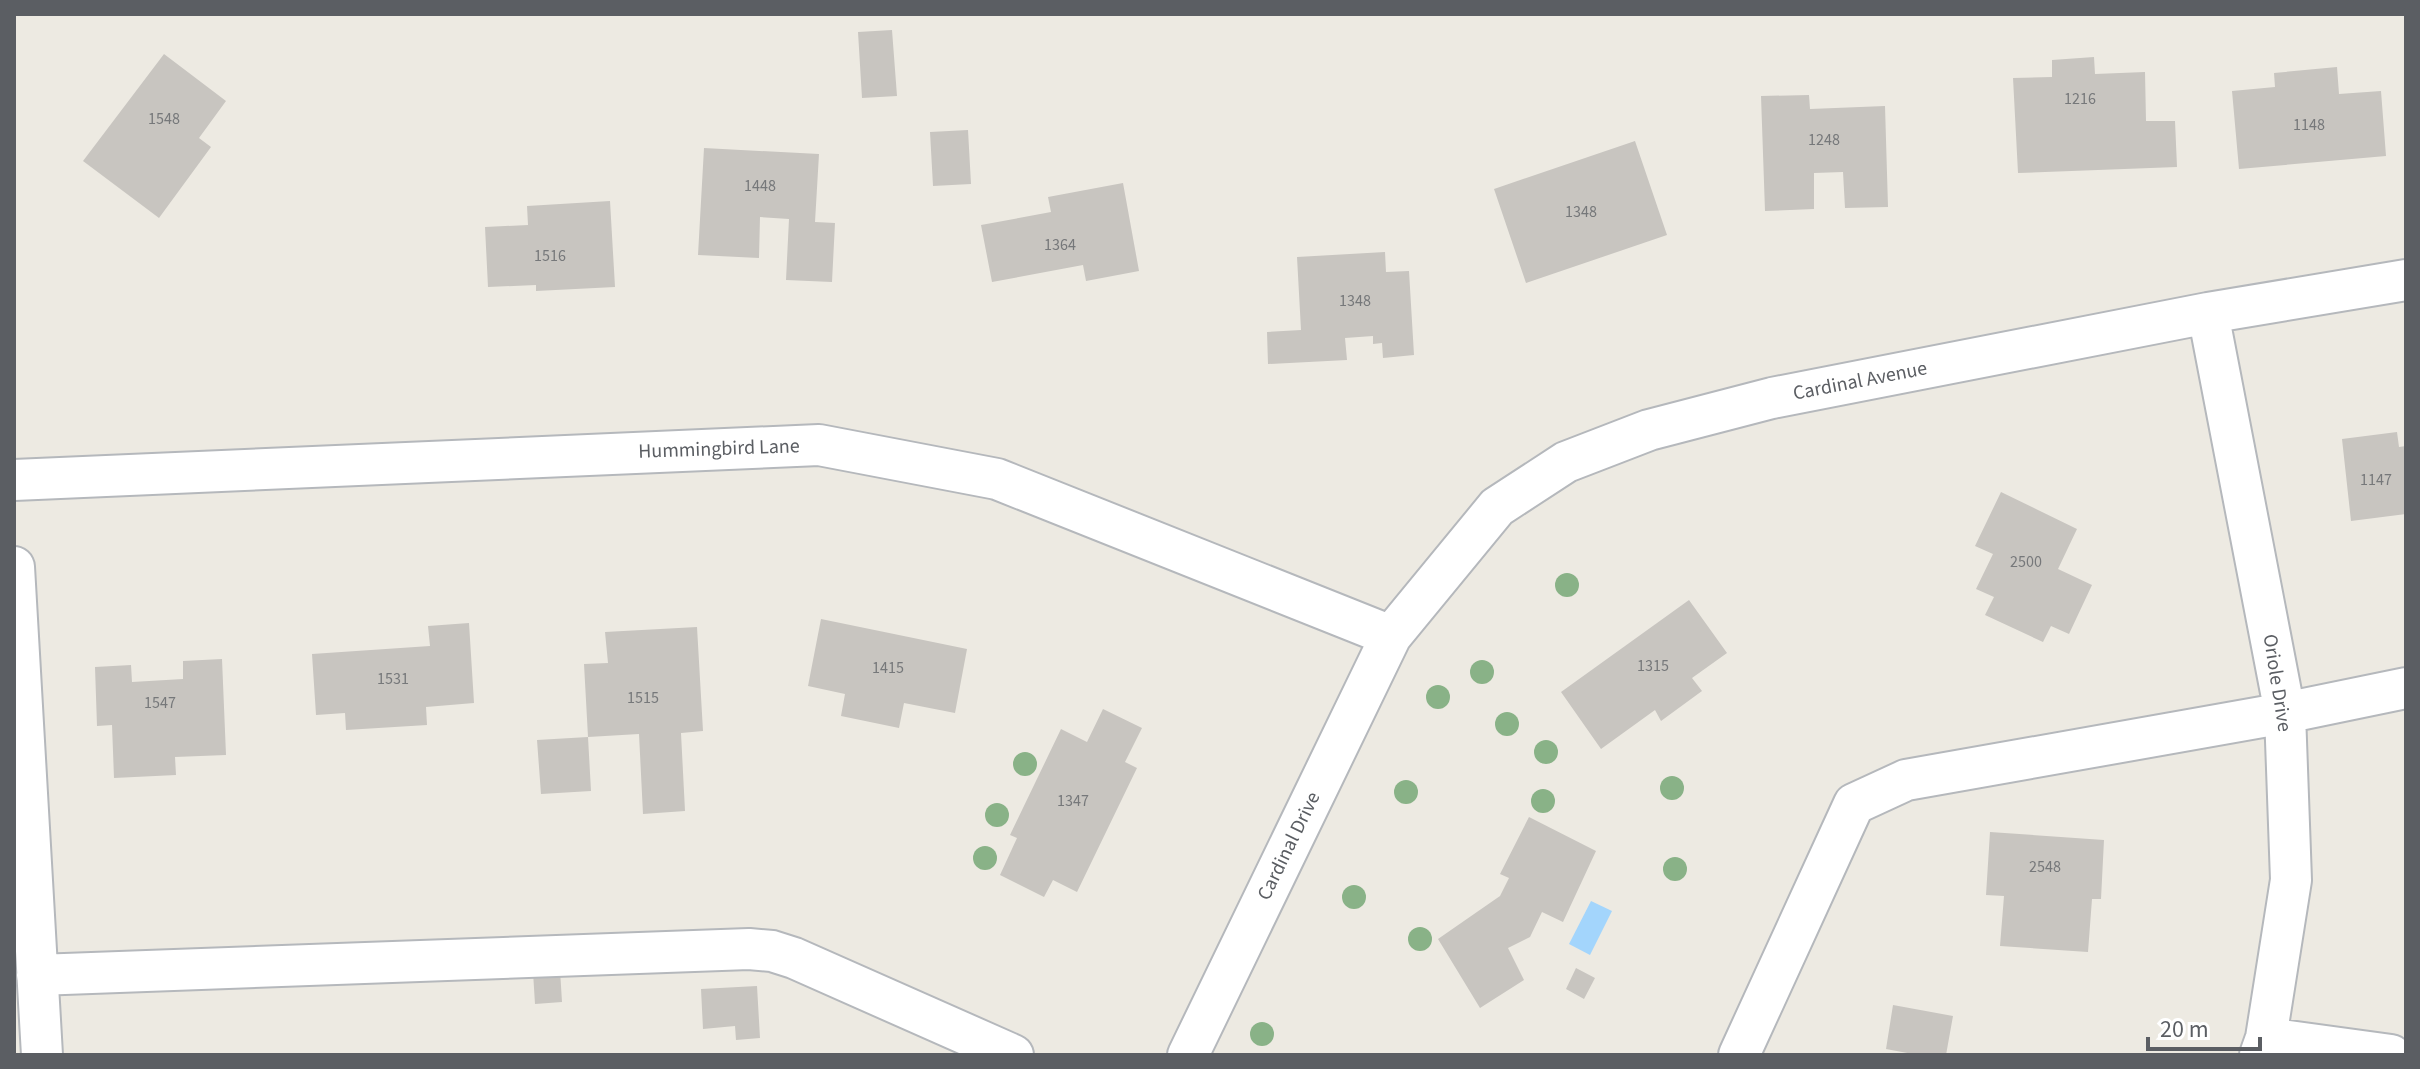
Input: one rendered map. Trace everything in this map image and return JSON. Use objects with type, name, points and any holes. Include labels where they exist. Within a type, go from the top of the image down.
[{"type":"street","name":"Cardinal Avenue","points":[[1391,636],[1497,507],[1566,462],[1649,430],[1772,398],[2208,313],[2406,280]]},
{"type":"street","name":"Oriole Drive","points":[[2208,313],[2285,713],[2291,880],[2263,1046]]},
{"type":"street","name":"Hummingbird Lane","points":[[14,480],[819,445],[997,479],[1391,636]]},
{"type":"street","points":[[14,567],[42,1055]]},
{"type":"street","name":"Cardinal Drive","points":[[1188,1055],[1391,636]]},
{"type":"street","points":[[1739,1055],[1854,804],[1906,780],[2285,713],[2406,688]]},
{"type":"street","points":[[37,975],[760,950],[794,958],[1013,1055]]},
{"type":"street","points":[[2263,1046],[2391,1055]]},
{"type":"water","points":[[1591,901],[1612,911],[1590,955],[1569,944]]},
{"type":"building","points":[[892,30],[897,96],[862,98],[858,32]]},
{"type":"building","points":[[164,54],[226,101],[199,138],[211,147],[159,218],[83,161]]},
{"type":"building","points":[[2094,57],[2095,74],[2145,72],[2146,121],[2175,121],[2177,167],[2018,173],[2013,78],[2052,77],[2052,60]]},
{"type":"building","points":[[2337,67],[2339,94],[2381,91],[2386,156],[2239,169],[2232,91],[2275,87],[2274,73]]},
{"type":"building","points":[[1809,95],[1810,109],[1885,106],[1888,207],[1845,208],[1843,172],[1814,173],[1814,209],[1765,211],[1761,96]]},
{"type":"building","points":[[968,130],[971,184],[933,186],[930,132]]},
{"type":"building","points":[[1635,141],[1667,235],[1526,283],[1494,189]]},
{"type":"building","points":[[704,148],[819,154],[815,222],[835,223],[832,282],[786,280],[789,219],[760,217],[759,258],[698,255]]},
{"type":"building","points":[[1123,183],[1139,271],[1086,281],[1083,265],[992,282],[981,225],[1051,212],[1048,197]]},
{"type":"building","points":[[610,201],[615,287],[536,291],[536,285],[488,287],[485,227],[528,225],[527,206]]},
{"type":"building","points":[[1385,252],[1386,272],[1409,271],[1414,355],[1383,358],[1382,343],[1373,344],[1373,336],[1345,338],[1347,360],[1268,364],[1267,332],[1301,330],[1297,257]]},
{"type":"building","points":[[2397,432],[2399,447],[2406,446],[2406,514],[2351,521],[2342,439]]},
{"type":"building","points":[[2001,492],[2077,529],[2058,569],[2092,585],[2069,634],[2051,626],[2043,642],[1985,615],[1994,597],[1976,589],[1993,554],[1975,546]]},
{"type":"building","points":[[1689,600],[1727,653],[1692,678],[1702,691],[1661,721],[1655,710],[1601,749],[1561,692]]},
{"type":"building","points":[[821,619],[967,649],[955,713],[904,703],[899,728],[841,716],[845,694],[808,686]]},
{"type":"building","points":[[469,623],[474,703],[426,707],[427,725],[346,730],[345,713],[316,715],[312,654],[430,646],[428,626]]},
{"type":"building","points":[[697,627],[703,731],[681,733],[685,811],[643,814],[639,734],[588,737],[584,664],[608,663],[605,632]]},
{"type":"building","points":[[222,659],[226,755],[175,757],[176,775],[114,778],[112,725],[97,726],[95,667],[131,665],[132,682],[183,679],[183,661]]},
{"type":"building","points":[[1103,709],[1142,728],[1125,762],[1137,768],[1077,892],[1053,880],[1044,897],[1000,875],[1017,838],[1010,835],[1061,729],[1087,742]]},
{"type":"building","points":[[588,737],[591,791],[541,794],[537,740]]},
{"type":"building","points":[[1529,817],[1596,851],[1563,922],[1542,912],[1530,937],[1508,948],[1524,980],[1480,1008],[1438,939],[1500,896],[1509,878],[1500,874]]},
{"type":"building","points":[[1990,832],[2104,840],[2101,899],[2092,899],[2088,952],[2000,946],[2004,896],[1986,895]]},
{"type":"building","points":[[1576,968],[1595,978],[1584,999],[1566,989]]},
{"type":"building","points":[[560,970],[562,1002],[535,1004],[533,972]]},
{"type":"building","points":[[757,986],[760,1038],[736,1040],[735,1026],[703,1029],[701,989]]},
{"type":"building","points":[[1893,1005],[1953,1016],[1946,1055],[1918,1055],[1886,1049]]}]
